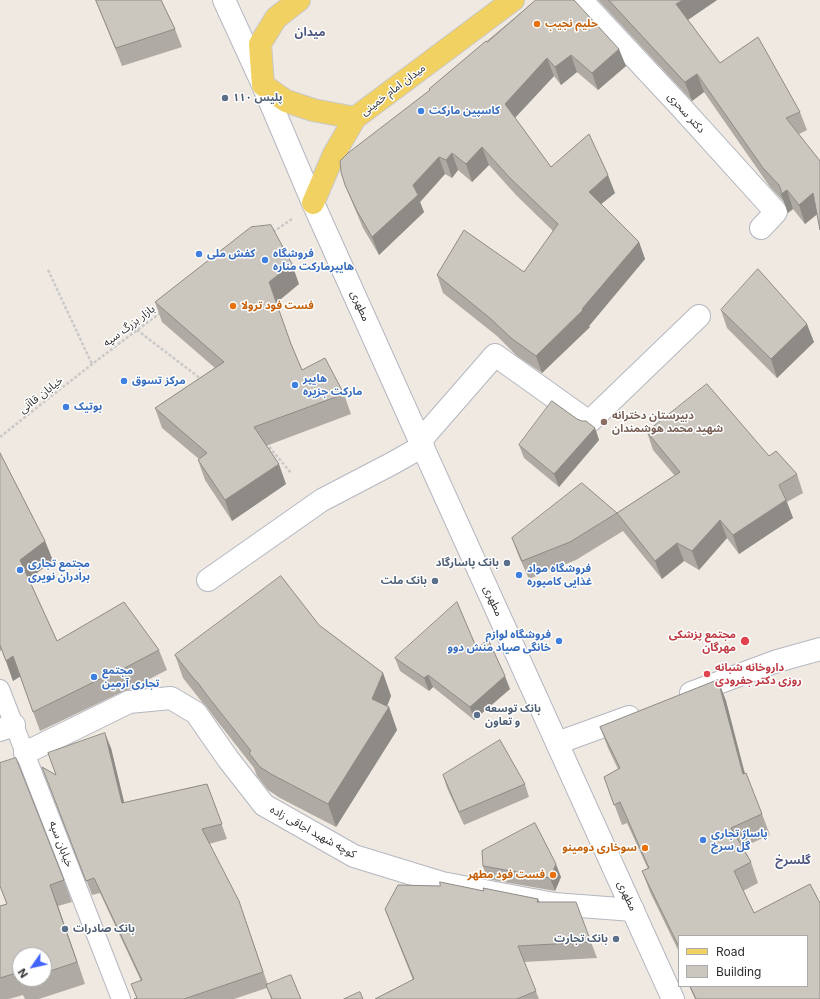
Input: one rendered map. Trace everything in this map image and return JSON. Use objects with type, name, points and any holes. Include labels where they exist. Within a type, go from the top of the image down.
[{"type":"main road","points":[[263,85],[260,44],[276,18],[299,0]]},
{"type":"main road","name":"میدان امام خمینی","points":[[263,85],[286,101],[313,110],[354,118],[513,0]]},
{"type":"main road","points":[[314,203],[334,154],[354,118]]},
{"type":"street","points":[[224,0],[263,85]]},
{"type":"street","name":"دکتر سحری","points":[[581,0],[776,212],[761,228]]},
{"type":"street","name":"مطهری","points":[[263,85],[421,444],[673,999]]},
{"type":"street","points":[[208,580],[322,500],[393,463],[421,444],[495,355],[589,422],[699,316]]},
{"type":"street","points":[[675,700],[777,661],[820,649]]},
{"type":"street","name":"خیابان سپه","points":[[0,689],[7,727],[25,753],[121,999]]},
{"type":"street","name":"کوچه شهید اجاقی زاده","points":[[25,753],[130,702],[171,698],[196,713],[228,759],[264,805],[354,856],[442,883],[554,904],[633,910]]},
{"type":"street","points":[[557,743],[645,711]]},
{"type":"path","points":[[269,235],[314,203]]},
{"type":"path","points":[[48,270],[92,364]]},
{"type":"path","name":"بازار بزرگ سپه","points":[[92,364],[162,312]]},
{"type":"path","points":[[137,330],[204,382]]},
{"type":"path","name":"خیابان قاآنی","points":[[0,437],[92,364]]},
{"type":"path","points":[[266,443],[291,473]]},
{"type":"building","points":[[96,0],[161,0],[175,29],[116,48]]},
{"type":"building","points":[[536,0],[574,0],[619,49],[592,73],[571,55],[555,67],[547,58],[505,104],[551,167],[589,134],[608,175],[589,192],[639,242],[582,309],[583,310],[536,356],[511,338],[491,319],[437,275],[464,230],[524,272],[558,224],[509,177],[482,147],[466,164],[452,153],[446,160],[439,157],[413,185],[418,195],[372,237],[357,211],[345,185],[341,172],[340,161],[348,153],[430,90],[429,89]]},
{"type":"building","points":[[609,0],[683,0],[676,4],[720,63],[758,37],[800,112],[786,118],[820,161],[820,230],[813,193],[799,205],[787,190],[781,194],[779,185],[763,168],[697,74],[685,82]]},
{"type":"building","points":[[271,225],[292,264],[269,282],[302,370],[325,358],[344,394],[254,427],[279,464],[225,500],[198,460],[207,453],[155,408],[224,362],[155,302],[251,227]]},
{"type":"building","points":[[758,269],[807,324],[771,359],[721,310]]},
{"type":"building","points":[[707,384],[769,456],[776,451],[797,474],[779,485],[786,500],[733,535],[720,520],[692,551],[677,543],[655,561],[617,513],[680,472],[647,432]]},
{"type":"building","points":[[552,401],[577,419],[586,421],[595,428],[554,474],[519,445]]},
{"type":"building","points":[[0,453],[45,541],[20,560],[57,641],[124,602],[159,650],[33,712],[13,656],[6,661],[0,645]]},
{"type":"building","points":[[582,483],[617,513],[570,542],[522,561],[512,538]]},
{"type":"building","points":[[281,576],[319,625],[383,673],[372,699],[389,707],[328,804],[260,767],[249,753],[251,751],[175,655]]},
{"type":"building","points":[[457,602],[477,649],[488,639],[505,676],[470,707],[428,675],[424,678],[395,658]]},
{"type":"building","points":[[718,680],[743,774],[746,773],[762,814],[731,828],[751,862],[734,871],[754,913],[810,884],[820,903],[820,999],[696,999],[690,987],[808,987],[808,935],[678,935],[678,945],[642,871],[649,868],[620,802],[614,805],[604,777],[620,768],[600,727]]},
{"type":"building","points":[[105,733],[122,803],[207,784],[222,824],[202,829],[239,901],[263,972],[184,999],[134,999],[137,998],[131,984],[142,980],[94,878],[86,881],[42,767],[56,775],[48,753]]},
{"type":"building","points":[[500,740],[525,784],[459,812],[443,775]]},
{"type":"building","points":[[16,758],[64,880],[50,885],[77,962],[52,970],[52,947],[12,947],[12,974],[0,978],[0,906],[7,904],[0,886],[0,763]]},
{"type":"building","points":[[535,823],[556,864],[550,878],[483,866],[482,851]]},
{"type":"building","points":[[440,882],[484,891],[483,888],[538,899],[537,902],[576,902],[591,942],[518,946],[536,991],[517,999],[375,999],[414,979],[385,909],[398,885],[440,886]]},
{"type":"building","points":[[291,975],[301,999],[272,999],[266,985]]},
{"type":"building","points":[[360,992],[363,999],[344,999]]},
{"type":"place","name":"حلیم نجیب","points":[[537,24]]},
{"type":"place","name":"پلیس ۱۱۰","points":[[225,98]]},
{"type":"place","name":"کاسپین مارکت","points":[[421,111]]},
{"type":"place","name":"کفش ملی","points":[[199,254]]},
{"type":"place","name":"فروشگاه هایپرمارکت مناره","points":[[265,260]]},
{"type":"place","name":"فست فود ترولا","points":[[233,306]]},
{"type":"place","name":"مرکز تسوق","points":[[124,381]]},
{"type":"place","name":"هایپر مارکت جزیره","points":[[295,385]]},
{"type":"place","name":"بوتیک","points":[[66,407]]},
{"type":"place","name":"دبیرستان دخترانه شهید محمد هوشمندان","points":[[604,422]]},
{"type":"place","name":"بانک پاسارگاد","points":[[507,563]]},
{"type":"place","name":"مجتمع تجاری برادران نویری","points":[[20,570]]},
{"type":"place","name":"فروشگاه مواد غذایی کامپوره","points":[[519,575]]},
{"type":"place","name":"بانک ملت","points":[[435,581]]},
{"type":"place","name":"فروشگاه لوازم خانگی صیاد منش دوو","points":[[559,641]]},
{"type":"place","name":"مجتمع پزشکی مهرگان","points":[[745,641]]},
{"type":"place","name":"داروخانه شبانه روزی دکتر جفرودی","points":[[707,674]]},
{"type":"place","name":"مجتمع تجاری آرمین","points":[[94,677]]},
{"type":"place","name":"بانک توسعه و تعاون","points":[[477,715]]},
{"type":"place","name":"پاساژ تجاری گل سرخ","points":[[703,840]]},
{"type":"place","name":"سوخاری دومینو","points":[[645,848]]},
{"type":"place","name":"فست فود مطهر","points":[[553,875]]},
{"type":"place","name":"بانک صادرات","points":[[65,929]]},
{"type":"place","name":"بانک تجارت","points":[[616,939]]},
{"type":"district","name":"میدان","points":[[310,32]]},
{"type":"district","name":"گلسرخ","points":[[793,860]]}]
